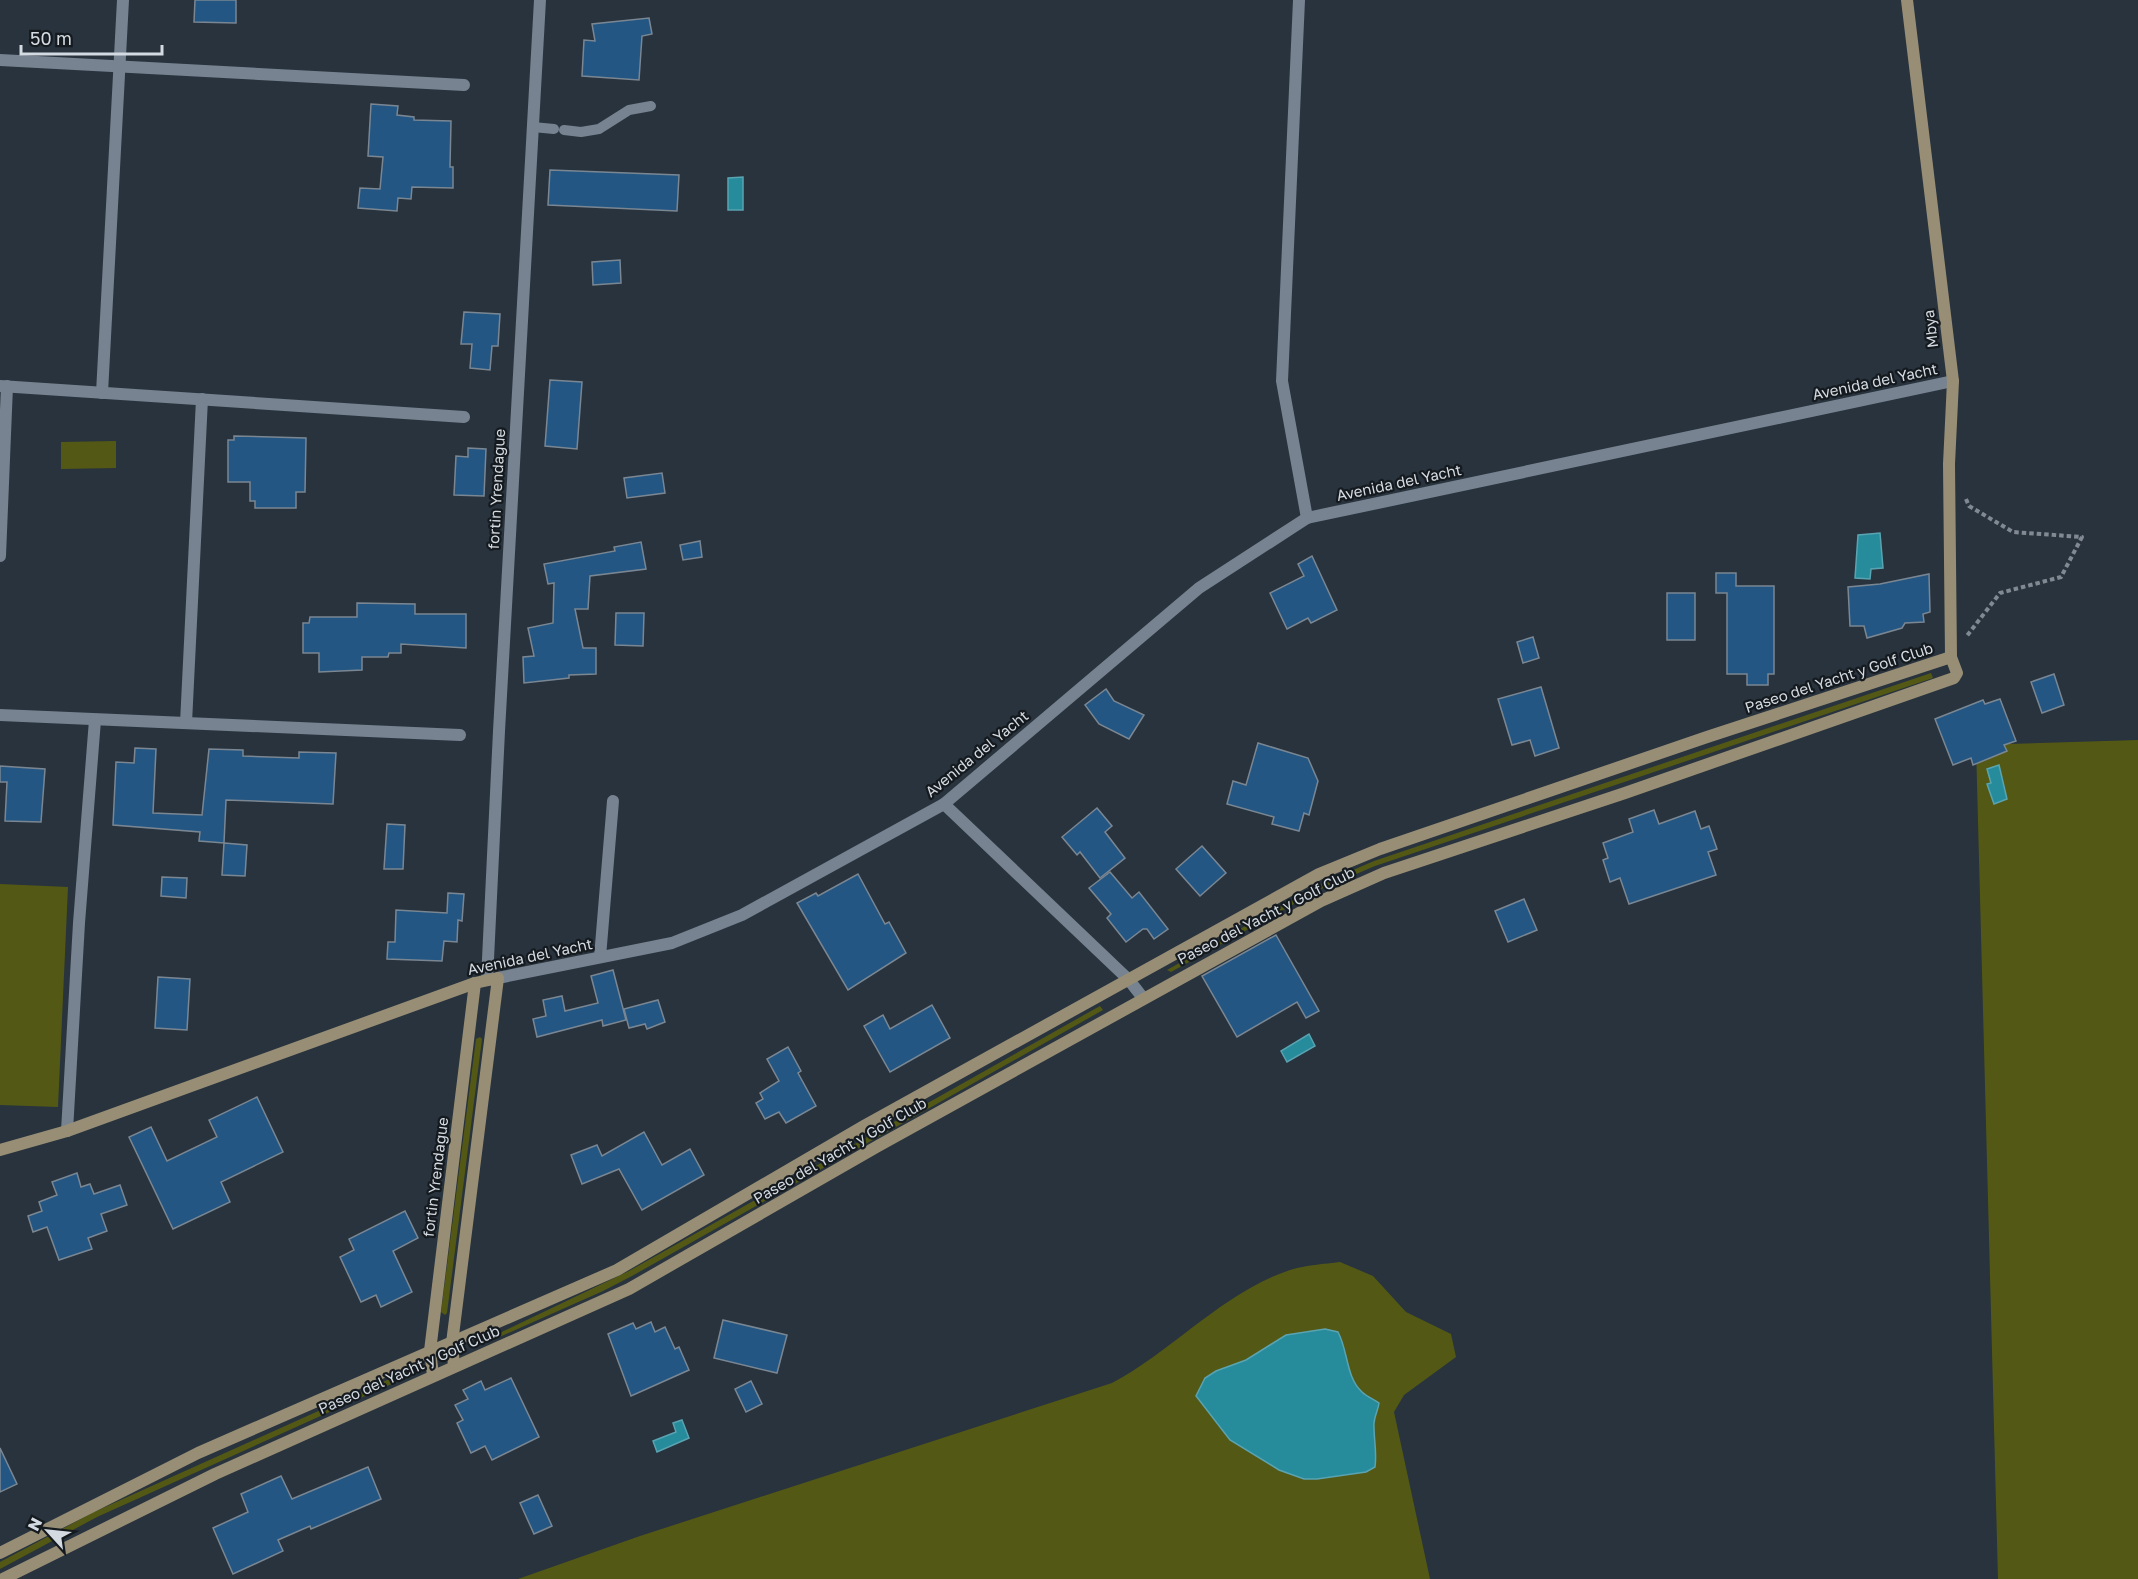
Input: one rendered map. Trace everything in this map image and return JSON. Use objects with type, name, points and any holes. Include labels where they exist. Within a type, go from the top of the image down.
[{"type":"main road","name":"Mbya","points":[[1907,0],[1953,381],[1949,464],[1951,657]]},
{"type":"main road","name":"Paseo del Yacht y Golf Club","points":[[0,1553],[198,1453],[616,1270],[864,1126],[1319,874],[1380,849],[1951,657],[1957,667],[1954,678],[1626,793],[1384,873],[1321,901],[1143,998],[629,1289],[215,1474],[3,1579]]},
{"type":"main road","name":"Avenida del Yacht","points":[[0,1150],[67,1131],[487,980]]},
{"type":"main road","name":"fortin Yrendague","points":[[454,1366],[452,1343],[487,980]]},
{"type":"main road","name":"fortin Yrendague","points":[[434,1375],[430,1351],[487,980]]},
{"type":"street","points":[[102,393],[123,0]]},
{"type":"street","name":"fortin Yrendague","points":[[487,980],[540,0]]},
{"type":"street","points":[[1299,0],[1282,381],[1306,518]]},
{"type":"street","points":[[0,60],[464,85]]},
{"type":"street","name":"Avenida del Yacht","points":[[487,980],[672,943],[741,915],[944,804],[1199,588],[1306,518],[1953,381]]},
{"type":"street","points":[[0,556],[4,386],[464,417]]},
{"type":"street","points":[[186,723],[202,399]]},
{"type":"street","points":[[0,715],[460,735]]},
{"type":"street","points":[[67,1131],[79,922],[95,720]]},
{"type":"street","points":[[600,957],[613,801]]},
{"type":"street","points":[[944,804],[1129,980],[1143,998]]},
{"type":"lane","points":[[533,127],[581,132],[599,129],[629,110],[651,106]]},
{"type":"path","points":[[1951,657],[2000,593],[2061,577],[2082,537],[2013,532],[1969,506],[1964,495]]},
{"type":"green space","points":[[116,441],[116,468],[61,469],[61,442]]},
{"type":"green space","points":[[1931,673],[1933,678],[1375,866],[1321,889],[1171,972],[1167,970],[1318,885],[1374,861]]},
{"type":"green space","points":[[2138,740],[2138,1579],[1998,1579],[1976,745]]},
{"type":"green space","points":[[0,884],[68,887],[58,1107],[0,1105]]},
{"type":"green space","points":[[1100,1006],[1103,1010],[632,1276],[486,1343],[483,1341],[629,1271]]},
{"type":"green space","points":[[480,1037],[482,1039],[445,1315],[441,1312],[476,1039]]},
{"type":"green space","points":[[1340,1262],[1373,1276],[1406,1312],[1451,1334],[1456,1357],[1404,1395],[1394,1412],[1430,1579],[518,1579],[640,1536],[1112,1383],[1157,1355],[1243,1292],[1296,1268]]},
{"type":"green space","points":[[416,1367],[418,1372],[97,1517],[0,1569],[0,1562],[94,1512]]},
{"type":"water","points":[[743,177],[743,210],[728,210],[728,178]]},
{"type":"water","points":[[1880,533],[1883,568],[1871,569],[1870,579],[1855,578],[1858,535]]},
{"type":"water","points":[[1999,765],[2007,799],[1994,804],[1987,784],[1991,783],[1987,769]]},
{"type":"water","points":[[1309,1034],[1315,1046],[1287,1062],[1281,1051]]},
{"type":"water","points":[[1325,1329],[1338,1332],[1350,1372],[1357,1386],[1379,1403],[1374,1424],[1375,1467],[1366,1472],[1304,1479],[1279,1470],[1230,1440],[1196,1396],[1205,1378],[1216,1371],[1246,1360],[1286,1335]]},
{"type":"water","points":[[682,1420],[689,1438],[657,1452],[653,1441],[676,1432],[673,1423]]},
{"type":"building","points":[[195,0],[236,0],[236,23],[194,22]]},
{"type":"building","points":[[649,18],[652,34],[642,36],[639,80],[582,76],[584,40],[595,41],[592,24]]},
{"type":"building","points":[[371,104],[398,106],[397,115],[414,117],[414,120],[451,121],[450,167],[453,167],[453,188],[412,187],[411,199],[398,198],[397,211],[358,208],[360,188],[380,189],[383,157],[368,156]]},
{"type":"building","points":[[550,170],[679,175],[677,211],[548,205]]},
{"type":"building","points":[[620,260],[621,283],[593,285],[592,262]]},
{"type":"building","points":[[464,312],[500,314],[498,346],[492,346],[490,370],[470,368],[472,344],[461,344]]},
{"type":"building","points":[[550,380],[582,382],[577,449],[545,446]]},
{"type":"building","points":[[234,436],[306,438],[305,492],[296,492],[296,508],[255,508],[255,501],[250,501],[250,482],[228,482],[228,440],[234,440]]},
{"type":"building","points":[[468,448],[486,449],[484,496],[454,495],[456,456],[468,457]]},
{"type":"building","points":[[662,473],[665,493],[627,498],[624,478]]},
{"type":"building","points":[[700,541],[702,557],[683,560],[680,545]]},
{"type":"building","points":[[641,542],[646,569],[590,576],[588,609],[575,609],[583,648],[596,648],[596,674],[569,675],[569,678],[524,683],[523,657],[534,656],[528,628],[553,623],[554,583],[548,584],[544,564],[615,551],[614,547]]},
{"type":"building","points":[[1312,556],[1337,610],[1311,623],[1308,618],[1287,629],[1270,593],[1304,576],[1298,564]]},
{"type":"building","points":[[1716,573],[1736,573],[1736,586],[1774,586],[1774,674],[1768,674],[1768,685],[1747,685],[1747,674],[1727,674],[1727,593],[1716,593]]},
{"type":"building","points":[[1929,574],[1930,612],[1923,614],[1924,622],[1905,623],[1902,628],[1867,638],[1864,626],[1850,626],[1848,587],[1880,584]]},
{"type":"building","points":[[1667,593],[1695,593],[1695,640],[1667,640]]},
{"type":"building","points":[[357,603],[415,604],[415,614],[466,614],[466,648],[401,644],[401,653],[389,653],[388,657],[362,657],[362,670],[319,672],[319,653],[303,653],[303,623],[309,623],[310,617],[357,617]]},
{"type":"building","points":[[616,613],[644,613],[643,646],[615,645]]},
{"type":"building","points":[[1533,637],[1539,658],[1523,663],[1517,642]]},
{"type":"building","points":[[2054,674],[2064,705],[2042,713],[2031,682]]},
{"type":"building","points":[[1541,687],[1559,748],[1535,756],[1530,740],[1512,745],[1498,699]]},
{"type":"building","points":[[1106,689],[1114,701],[1144,715],[1129,739],[1099,724],[1085,705]]},
{"type":"building","points":[[2000,699],[2016,741],[2004,745],[2007,751],[1973,765],[1971,758],[1953,765],[1935,719],[1983,700],[1985,704]]},
{"type":"building","points":[[1258,743],[1308,758],[1318,781],[1309,815],[1304,813],[1299,831],[1272,824],[1274,817],[1227,804],[1233,781],[1246,785]]},
{"type":"building","points":[[135,748],[156,749],[153,813],[202,815],[209,749],[243,750],[243,756],[299,758],[299,752],[336,753],[333,804],[226,800],[224,843],[199,841],[200,832],[113,825],[116,762],[134,763]]},
{"type":"building","points":[[0,766],[45,769],[41,822],[5,821],[7,782],[0,782]]},
{"type":"building","points":[[1097,808],[1112,826],[1105,832],[1125,858],[1100,878],[1080,852],[1077,855],[1062,837]]},
{"type":"building","points":[[1654,810],[1659,824],[1695,811],[1701,829],[1709,826],[1717,849],[1708,852],[1716,875],[1629,904],[1620,878],[1610,882],[1603,860],[1608,858],[1603,843],[1633,832],[1629,819]]},
{"type":"building","points":[[387,824],[405,825],[403,869],[384,869]]},
{"type":"building","points":[[224,843],[247,845],[245,876],[222,875]]},
{"type":"building","points":[[1202,846],[1226,873],[1200,896],[1176,869]]},
{"type":"building","points":[[1110,872],[1132,898],[1139,892],[1168,929],[1154,939],[1147,929],[1143,929],[1126,942],[1107,918],[1111,914],[1089,888]]},
{"type":"building","points":[[858,874],[885,924],[889,922],[906,953],[848,990],[797,903],[816,893],[818,896]]},
{"type":"building","points":[[162,877],[187,878],[186,898],[161,896]]},
{"type":"building","points":[[448,893],[464,894],[462,921],[458,920],[457,942],[444,941],[442,961],[387,959],[388,942],[395,942],[396,910],[447,913]]},
{"type":"building","points":[[1524,899],[1537,930],[1508,942],[1495,911]]},
{"type":"building","points":[[1276,935],[1319,1011],[1306,1018],[1297,1002],[1237,1037],[1202,976]]},
{"type":"building","points":[[613,970],[626,1020],[603,1026],[602,1020],[537,1037],[533,1019],[546,1016],[543,1000],[562,996],[565,1011],[598,1003],[591,976]]},
{"type":"building","points":[[158,977],[190,979],[187,1030],[155,1028]]},
{"type":"building","points":[[658,1000],[665,1022],[647,1029],[645,1024],[629,1028],[624,1009]]},
{"type":"building","points":[[932,1005],[950,1038],[890,1072],[864,1026],[883,1015],[890,1029]]},
{"type":"building","points":[[788,1047],[801,1071],[798,1073],[816,1106],[786,1123],[779,1112],[765,1119],[756,1103],[763,1099],[760,1093],[779,1081],[767,1059]]},
{"type":"building","points":[[257,1097],[283,1152],[221,1182],[230,1202],[173,1229],[129,1137],[151,1127],[167,1161],[217,1137],[209,1120]]},
{"type":"building","points":[[644,1132],[662,1165],[690,1149],[704,1175],[642,1210],[619,1169],[582,1184],[571,1155],[597,1145],[602,1156]]},
{"type":"building","points":[[77,1173],[81,1187],[90,1184],[94,1194],[120,1185],[127,1205],[101,1214],[107,1231],[88,1238],[92,1249],[59,1260],[47,1227],[33,1232],[28,1216],[42,1211],[39,1202],[57,1195],[52,1182]]},
{"type":"building","points":[[405,1211],[418,1238],[393,1251],[412,1292],[381,1307],[376,1295],[361,1302],[340,1257],[354,1250],[349,1239]]},
{"type":"building","points":[[723,1320],[787,1335],[777,1373],[714,1358]]},
{"type":"building","points":[[651,1322],[655,1332],[665,1327],[675,1349],[679,1347],[689,1370],[631,1396],[608,1334],[633,1323],[636,1329]]},
{"type":"building","points":[[511,1378],[539,1437],[492,1460],[485,1446],[471,1453],[457,1423],[463,1420],[455,1405],[468,1399],[463,1390],[481,1381],[485,1390]]},
{"type":"building","points":[[751,1381],[762,1404],[746,1412],[735,1389]]},
{"type":"building","points":[[0,1448],[17,1484],[0,1492]]},
{"type":"building","points":[[368,1467],[381,1499],[311,1529],[310,1526],[278,1540],[283,1551],[233,1574],[213,1528],[248,1512],[241,1494],[281,1476],[292,1499]]},
{"type":"building","points":[[538,1495],[552,1526],[534,1534],[520,1503]]}]
